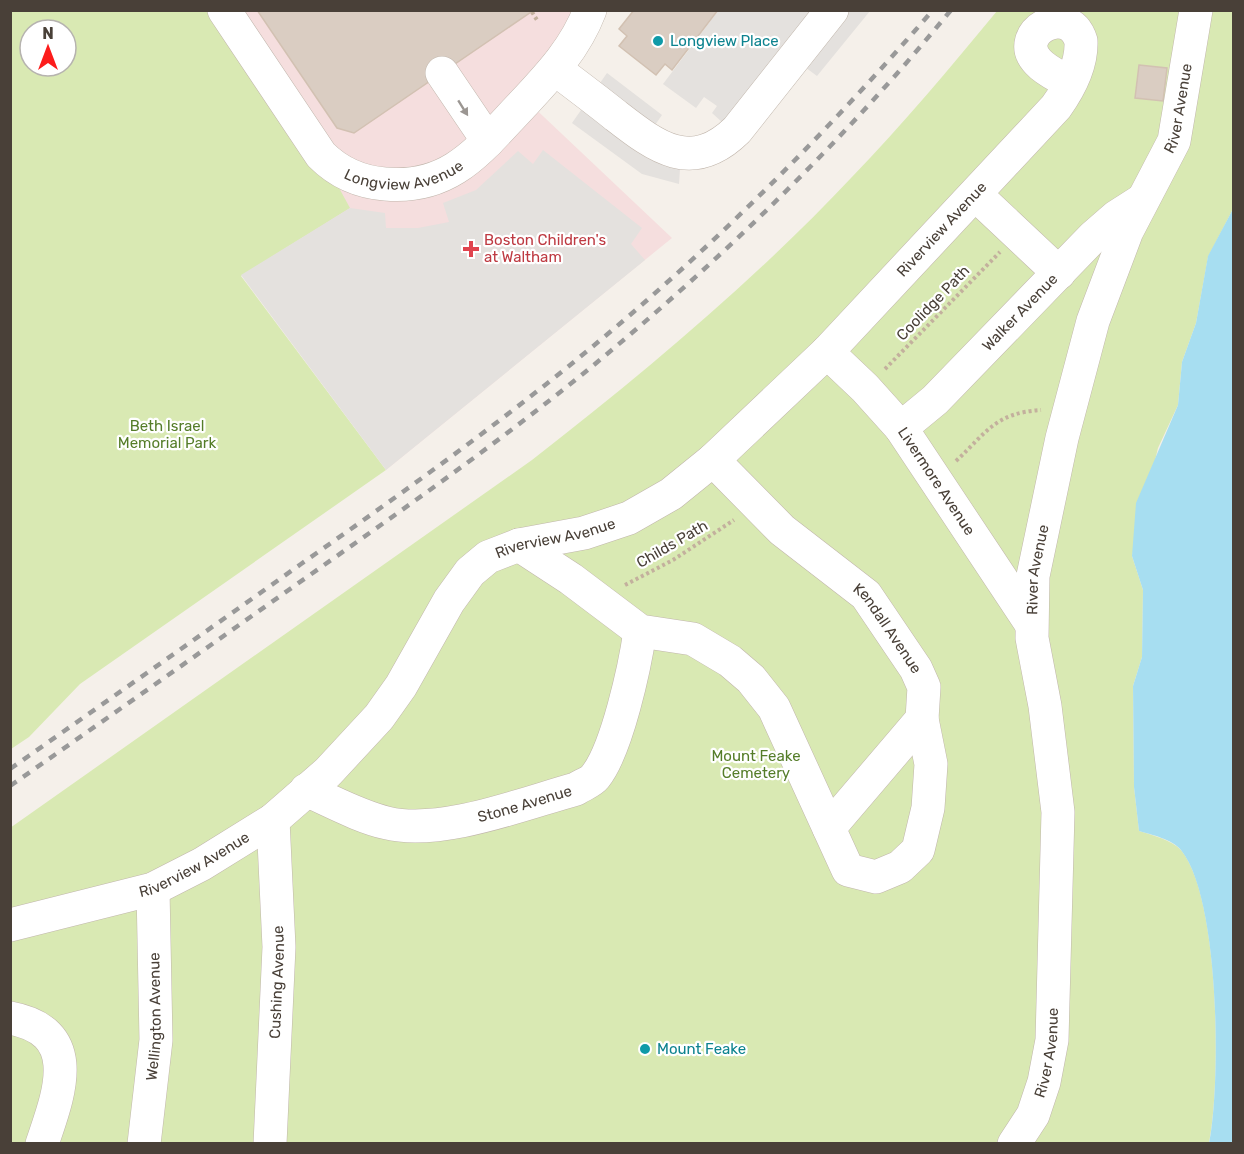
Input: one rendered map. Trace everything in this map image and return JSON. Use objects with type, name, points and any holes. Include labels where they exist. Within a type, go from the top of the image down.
[{"type":"street","name":"Longview Avenue","points":[[224,10],[321,154],[345,174],[374,183],[398,185],[432,181],[463,165],[555,69],[576,41],[590,10]]},
{"type":"street","points":[[555,69],[658,147],[681,153],[694,153],[720,144],[737,130],[832,10]]},
{"type":"street","name":"River Avenue","points":[[1014,1143],[1033,1115],[1044,1082],[1052,1040],[1058,812],[1048,724],[1030,622],[1034,569],[1068,411],[1100,303],[1142,200],[1174,141],[1196,10]]},
{"type":"street","points":[[442,73],[488,141]]},
{"type":"street","name":"Riverview Avenue","points":[[10,924],[153,889],[202,864],[273,820],[360,740],[379,717],[401,686],[449,601],[470,572],[488,557],[519,545],[584,533],[629,518],[671,494],[713,460],[827,352],[976,195],[1052,114],[1070,83]]},
{"type":"street","points":[[976,195],[1059,273]]},
{"type":"street","name":"Walker Avenue","points":[[901,428],[934,400],[1106,226],[1142,200]]},
{"type":"street","name":"Livermore Avenue","points":[[827,352],[865,388],[901,428],[1030,622]]},
{"type":"street","name":"Kendall Avenue","points":[[713,460],[782,530],[866,595],[921,678],[924,687],[922,719],[931,764],[928,808],[918,850],[900,867],[876,877],[848,870],[829,828]]},
{"type":"street","points":[[519,545],[640,631],[693,639],[730,661],[751,679],[774,708],[829,828],[922,719]]},
{"type":"street","name":"Stone Avenue","points":[[306,790],[386,823],[411,826],[442,825],[576,789],[595,777],[609,748],[631,682],[640,631]]},
{"type":"street","name":"Cushing Avenue","points":[[270,1143],[279,947],[273,820]]},
{"type":"street","name":"Wellington Avenue","points":[[144,1143],[156,1040],[153,889]]},
{"type":"street","points":[[10,1018],[25,1022],[45,1035],[59,1055],[62,1065],[60,1088],[42,1143]]},
{"type":"path","points":[[532,12],[537,20]]},
{"type":"path","name":"Coolidge Path","points":[[865,388],[1017,234]]},
{"type":"path","points":[[935,479],[998,421],[1013,413],[1068,411]]},
{"type":"path","name":"Childs Path","points":[[598,600],[683,554],[754,503]]},
{"type":"shaded area","name":"Boston Children's at Waltham","points":[[224,11],[590,11],[526,100],[672,238],[386,470]]},
{"type":"shaded area","points":[[718,11],[870,11],[817,76],[794,59],[734,133],[712,113],[717,106],[704,97],[696,108],[663,84]]},
{"type":"shaded area","points":[[607,73],[662,115],[646,138],[681,153],[679,184],[642,174],[572,123]]},
{"type":"shaded area","points":[[543,150],[642,228],[631,244],[645,260],[386,470],[241,275],[350,208],[385,213],[386,228],[418,228],[449,222],[443,203],[476,190],[518,151],[533,164]]},
{"type":"green space","name":"Beth Israel Memorial Park","points":[[11,11],[224,11],[321,155],[350,208],[241,276],[386,470],[80,684],[29,737],[11,749]]},
{"type":"green space","name":"Mount Feake Cemetery","points":[[997,11],[1233,11],[1233,209],[1208,257],[1196,323],[1182,362],[1178,405],[1158,448],[1132,556],[1143,590],[1142,657],[1133,686],[1134,787],[1139,831],[1156,836],[1181,850],[1194,874],[1204,907],[1210,948],[1216,1037],[1213,1115],[1209,1143],[11,1143],[10,828],[532,460],[615,394],[697,325],[814,216],[908,116]]},
{"type":"water","points":[[1233,209],[1234,1143],[1209,1144],[1213,1116],[1216,1037],[1210,948],[1204,908],[1194,874],[1181,850],[1167,840],[1139,831],[1134,787],[1133,686],[1142,657],[1143,590],[1132,556],[1136,503],[1178,405],[1182,362],[1196,323],[1208,256]]},
{"type":"building","points":[[257,10],[534,10],[354,133],[337,128]]},
{"type":"building","name":"Longview Place","points":[[634,10],[718,10],[672,70],[665,64],[656,75],[619,46],[627,36],[619,29]]},
{"type":"building","points":[[1139,65],[1167,68],[1163,101],[1135,98]]},
{"type":"railway","points":[[10,769],[424,476],[584,354],[705,248],[784,172],[933,10]]},
{"type":"railway","points":[[10,786],[412,502],[584,373],[682,289],[822,155],[951,10]]},
{"type":"place","name":"Longview Place","points":[[658,41]]},
{"type":"place","name":"Boston Children's at Waltham","points":[[471,249]]},
{"type":"place","name":"Mount Feake","points":[[645,1049]]}]
